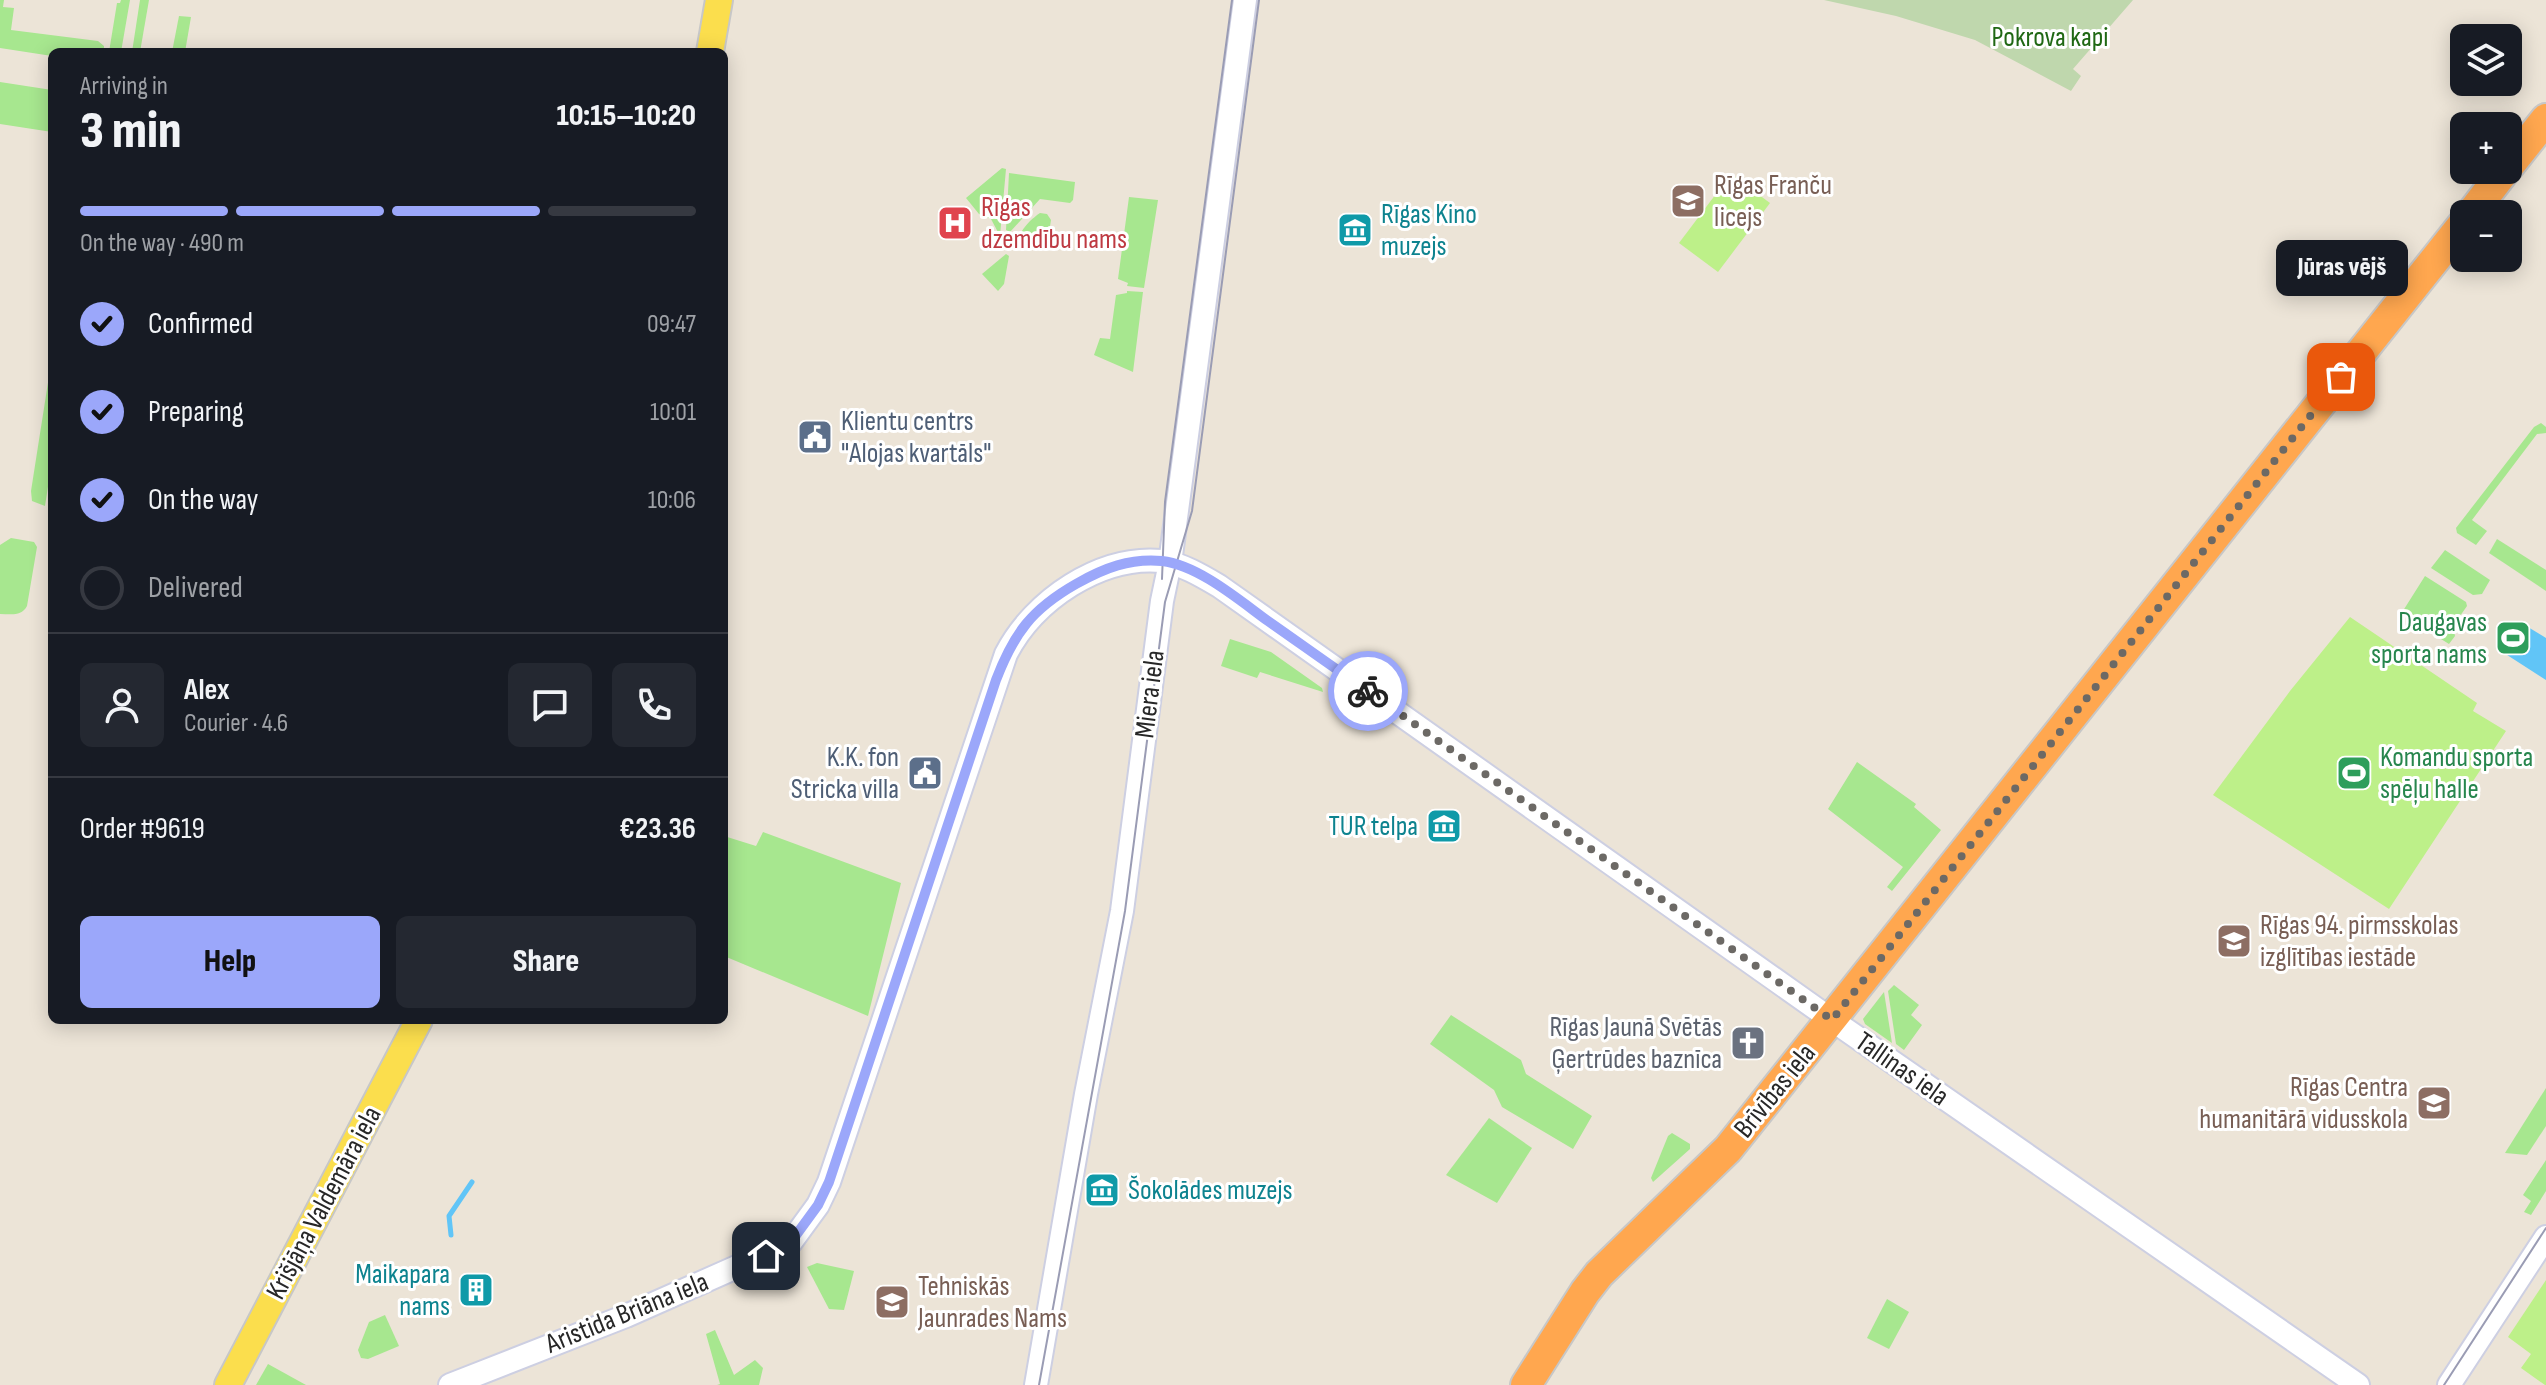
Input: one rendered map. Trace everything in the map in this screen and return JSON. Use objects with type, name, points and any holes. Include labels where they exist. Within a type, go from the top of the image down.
[{"type":"highway","points":[[2522,149],[2546,119]]},
{"type":"highway","points":[[2482,200],[2494,184]]},
{"type":"highway","name":"Brīvības iela","points":[[1526,1385],[1599,1274],[1728,1149],[2450,241]]},
{"type":"main road","points":[[711,48],[719,0]]},
{"type":"main road","name":"Krišjāņa Valdemāra iela","points":[[228,1385],[417,1024]]},
{"type":"street","name":"Miera iela","points":[[1036,1385],[1086,1094],[1122,915],[1245,0]]},
{"type":"street","name":"Aristida Briāna iela","points":[[450,1385],[626,1316],[791,1242],[818,1205],[829,1182],[996,680],[1014,639],[1023,625],[1051,600],[1098,572],[1132,561],[1170,563]]},
{"type":"street","name":"Tallinas iela","points":[[1170,563],[1219,586],[1832,1020],[2358,1385]]},
{"type":"street","points":[[2449,1385],[2546,1237]]},
{"type":"green space","points":[[0,0],[4,0],[3,7],[14,8],[11,30],[98,41],[104,46],[48,48],[48,55],[0,48]]},
{"type":"green space","points":[[121,0],[130,0],[122,48],[110,48],[117,3]]},
{"type":"green space","points":[[140,0],[149,0],[141,48],[133,48]]},
{"type":"green space","name":"Pokrova kapi","points":[[1824,0],[2133,0],[2073,69],[2081,76],[2071,91],[1975,40],[1896,16]]},
{"type":"green space","points":[[179,16],[191,17],[186,48],[173,48]]},
{"type":"green space","points":[[0,82],[48,89],[48,131],[0,124]]},
{"type":"green space","points":[[1002,168],[1006,169],[1000,236],[991,219],[979,214],[966,198]]},
{"type":"green space","points":[[1009,173],[1075,182],[1073,200],[1070,203],[1040,199],[1010,232],[1006,230]]},
{"type":"green space","points":[[1731,174],[1770,203],[1718,272],[1679,243]]},
{"type":"green space","points":[[1129,197],[1158,200],[1144,288],[1127,286],[1128,283],[1118,279]]},
{"type":"green space","points":[[1040,213],[1047,214],[1051,220],[1047,245],[1029,249],[1019,244],[1019,240],[1028,223]]},
{"type":"green space","points":[[1006,254],[1009,256],[1004,284],[998,291],[982,274]]},
{"type":"green space","points":[[1127,291],[1143,292],[1133,372],[1094,355],[1100,338],[1110,339],[1116,295]]},
{"type":"green space","points":[[48,383],[48,487],[45,506],[32,501]]},
{"type":"green space","points":[[2541,423],[2546,427],[2546,433],[2537,434],[2472,520],[2487,531],[2476,545],[2457,533],[2456,528],[2534,427]]},
{"type":"green space","points":[[11,538],[34,542],[37,547],[25,610],[0,614],[0,545]]},
{"type":"green space","points":[[2497,539],[2546,570],[2546,591],[2489,553]]},
{"type":"green space","points":[[2445,550],[2490,580],[2482,594],[2473,595],[2431,568]]},
{"type":"green space","points":[[2425,576],[2466,602],[2467,606],[2453,626],[2455,636],[2449,644],[2401,614]]},
{"type":"green space","name":"Komandu sporta spēļu halle","points":[[2350,617],[2477,703],[2473,711],[2506,731],[2389,909],[2213,795],[2290,691]]},
{"type":"green space","points":[[1230,639],[1271,652],[1322,688],[1323,692],[1260,672],[1257,678],[1221,666]]},
{"type":"green space","points":[[1857,762],[1916,804],[1914,807],[1941,830],[1892,891],[1887,887],[1903,867],[1828,809]]},
{"type":"green space","points":[[763,832],[901,883],[868,1016],[728,958],[728,837],[756,846]]},
{"type":"green space","points":[[1894,985],[1919,1005],[1911,1015],[1922,1025],[1904,1050],[1896,1044],[1888,991]]},
{"type":"green space","points":[[1884,992],[1892,1043],[1865,1024],[1863,1019]]},
{"type":"green space","points":[[1451,1015],[1521,1060],[1526,1074],[1592,1116],[1573,1149],[1502,1107],[1494,1090],[1430,1044]]},
{"type":"green space","points":[[2546,1088],[2546,1126],[2527,1155],[2505,1153]]},
{"type":"green space","points":[[1489,1118],[1532,1148],[1497,1203],[1446,1175]]},
{"type":"green space","points":[[1672,1133],[1690,1144],[1690,1149],[1653,1182],[1651,1178]]},
{"type":"green space","points":[[2546,1160],[2546,1191],[2531,1215],[2524,1212],[2531,1201],[2523,1195]]},
{"type":"green space","points":[[817,1263],[854,1271],[844,1310],[829,1309],[807,1267]]},
{"type":"green space","points":[[2546,1280],[2545,1385],[2521,1368],[2531,1354],[2508,1337]]},
{"type":"green space","points":[[1887,1299],[1909,1312],[1889,1349],[1867,1338]]},
{"type":"green space","points":[[385,1315],[399,1346],[368,1359],[361,1358],[358,1350],[369,1322]]},
{"type":"green space","points":[[715,1330],[734,1375],[755,1360],[763,1368],[759,1385],[717,1385],[720,1384],[706,1334]]},
{"type":"green space","points":[[268,1364],[306,1385],[256,1385]]},
{"type":"water","points":[[2523,624],[2546,638],[2546,680],[2504,653]]},
{"type":"waterway","points":[[451,1235],[449,1216],[472,1182]]},
{"type":"tram line","points":[[1162,579],[1165,502],[1232,0]]},
{"type":"tram line","points":[[1039,1385],[1125,911],[1165,602],[1192,511],[1259,0]]},
{"type":"tram line","points":[[2444,1385],[2546,1228]]},
{"type":"way so far","points":[[1368,691],[1832,1020],[2341,377]]},
{"type":"place","name":"Rīgas Franču licejs","points":[[1688,201]]},
{"type":"place","name":"Rīgas dzemdību nams","points":[[955,223]]},
{"type":"place","name":"Rīgas Kino muzejs","points":[[1355,230]]},
{"type":"place","name":"Jūras vējš","points":[[2341,377]]},
{"type":"place","name":"Klientu centrs \"Alojas kvartāls\"","points":[[815,437]]},
{"type":"place","name":"Daugavas sporta nams","points":[[2513,638]]},
{"type":"place","name":"K.K. fon Stricka villa","points":[[925,773]]},
{"type":"place","name":"Komandu sporta spēļu halle","points":[[2354,773]]},
{"type":"place","name":"TUR telpa","points":[[1444,826]]},
{"type":"place","name":"Rīgas 94. pirmsskolas izglītības iestāde","points":[[2234,941]]},
{"type":"place","name":"Rīgas Jaunā Svētās Ģertrūdes baznīca","points":[[1748,1043]]},
{"type":"place","name":"Rīgas Centra humanitārā vidusskola","points":[[2434,1103]]},
{"type":"place","name":"Šokolādes muzejs","points":[[1102,1190]]},
{"type":"place","name":"Maikapara nams","points":[[476,1290]]},
{"type":"place","name":"Tehniskās Jaunrades Nams","points":[[892,1302]]},
{"type":"route","points":[[766,1256],[791,1242],[818,1205],[829,1182],[996,680],[1014,639],[1035,613],[1057,595],[1117,564],[1164,561],[1219,586],[1368,691]]}]
